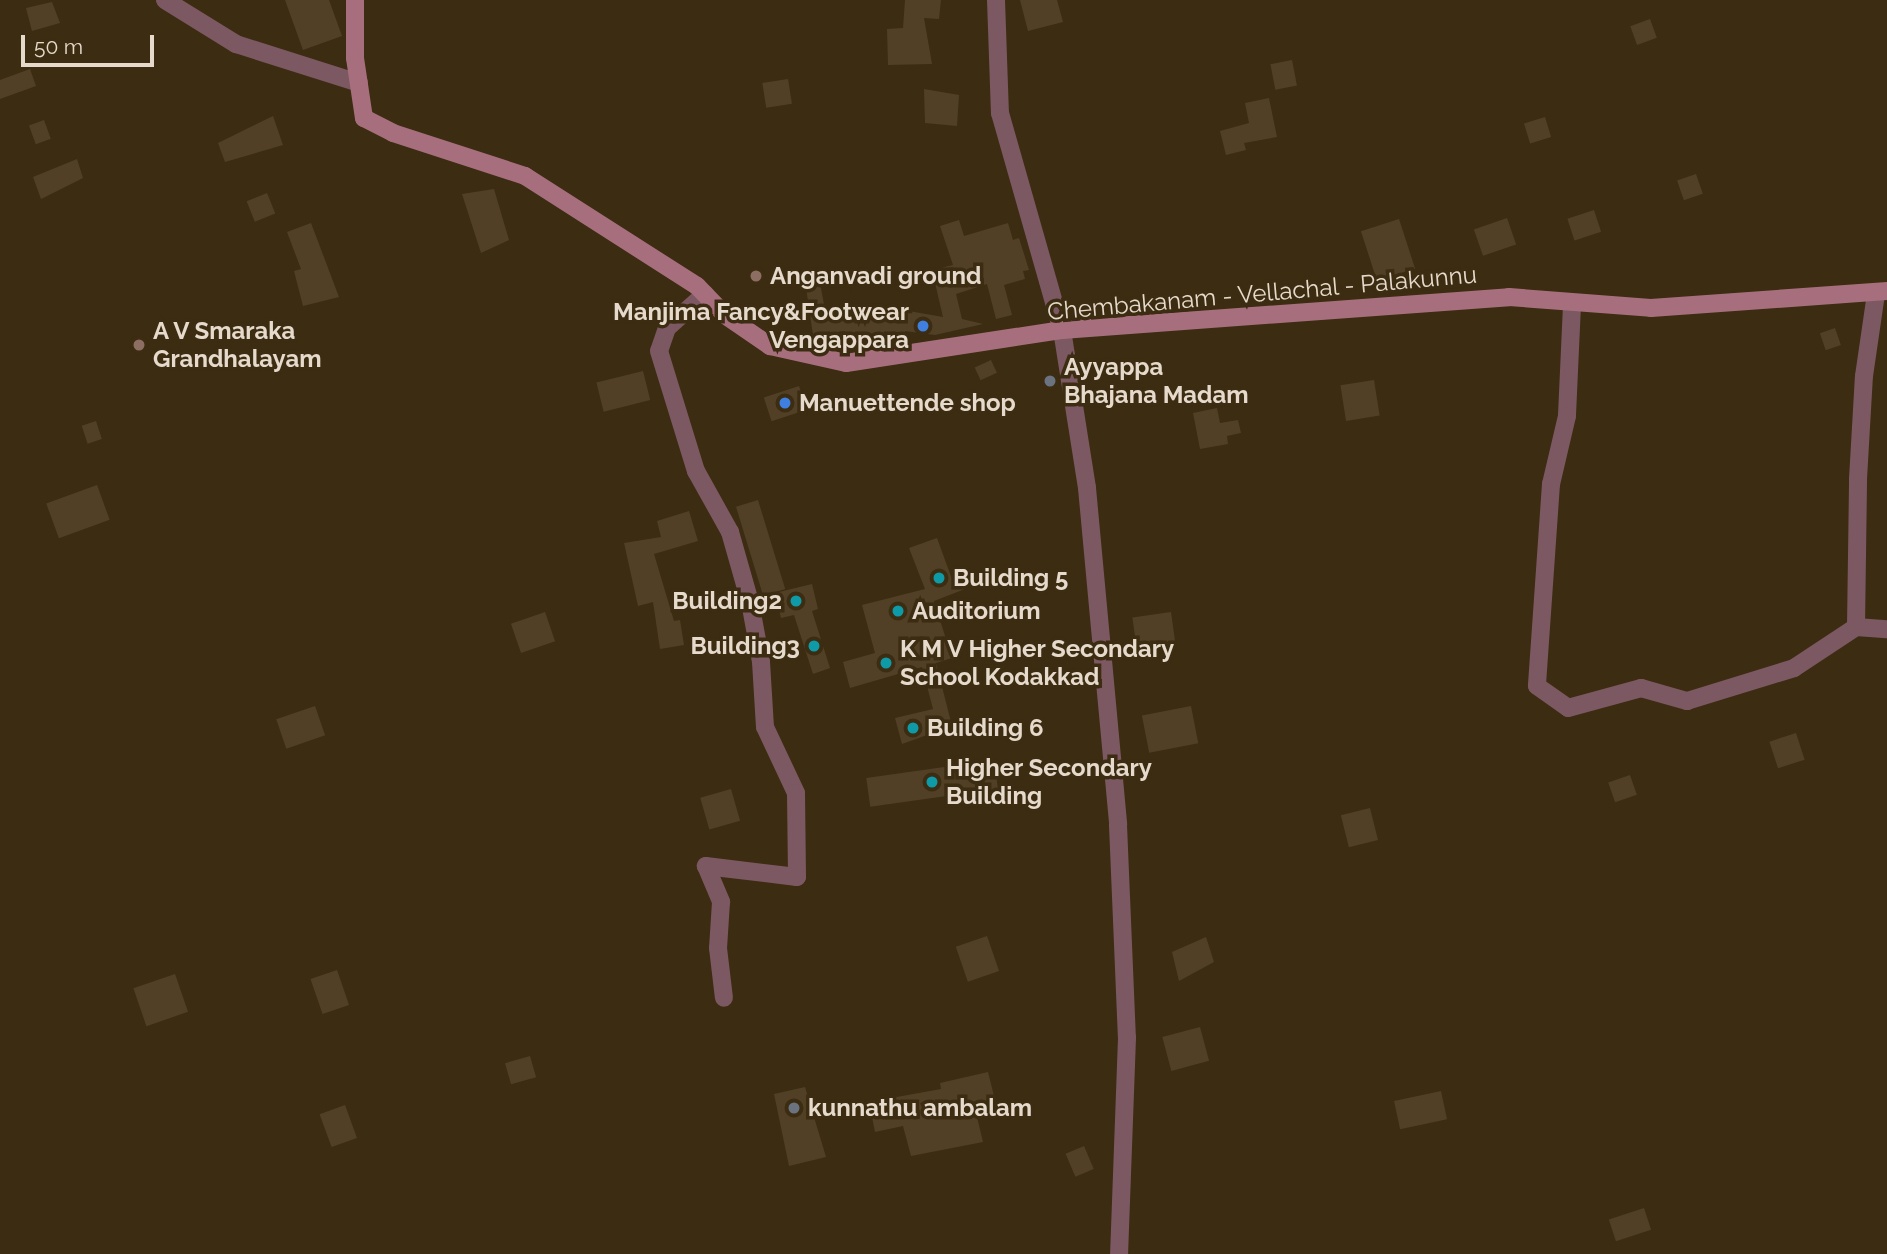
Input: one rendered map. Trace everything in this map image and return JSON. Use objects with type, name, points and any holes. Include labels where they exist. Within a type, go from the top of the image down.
[{"type":"main road","name":"Chembakanam - Vellachal - Palakunnu","points":[[355,0],[359,83],[365,118],[393,133],[525,176],[624,236],[705,294],[725,315],[770,346],[846,363],[1062,330],[1509,297],[1572,305],[1651,308],[1882,293]]},
{"type":"street","points":[[165,0],[236,44],[359,83]]},
{"type":"street","points":[[996,0],[1000,113],[1062,330],[1086,475],[1118,825],[1127,1038],[1119,1254]]},
{"type":"street","points":[[1856,627],[1859,453],[1882,293]]},
{"type":"street","points":[[705,294],[667,328],[659,351],[696,471],[730,532],[753,614],[765,727],[796,793],[797,877],[706,866],[722,902],[718,948],[724,998]]},
{"type":"street","points":[[1572,305],[1567,416],[1551,484],[1537,686],[1568,708],[1641,688],[1687,701],[1794,668],[1856,627],[1887,629]]},
{"type":"building","points":[[285,0],[329,0],[342,36],[303,50]]},
{"type":"building","points":[[905,0],[941,0],[939,19],[924,18],[932,64],[888,65],[887,29],[903,28]]},
{"type":"building","points":[[1020,0],[1057,0],[1063,22],[1028,31]]},
{"type":"building","points":[[52,2],[60,23],[32,31],[26,8]]},
{"type":"building","points":[[1650,19],[1657,38],[1637,45],[1630,26]]},
{"type":"building","points":[[1292,60],[1297,86],[1275,90],[1270,64]]},
{"type":"building","points":[[30,69],[36,86],[0,99],[0,80]]},
{"type":"building","points":[[788,79],[792,104],[766,108],[762,83]]},
{"type":"building","points":[[924,89],[959,95],[957,126],[925,123]]},
{"type":"building","points":[[1269,98],[1277,137],[1244,143],[1246,150],[1226,155],[1220,131],[1249,123],[1245,103]]},
{"type":"building","points":[[273,116],[283,145],[225,162],[218,143]]},
{"type":"building","points":[[1545,117],[1551,137],[1530,144],[1524,123]]},
{"type":"building","points":[[44,120],[51,139],[36,144],[29,125]]},
{"type":"building","points":[[77,159],[83,178],[41,199],[33,177]]},
{"type":"building","points":[[1696,174],[1703,194],[1684,200],[1677,181]]},
{"type":"building","points":[[494,189],[509,240],[481,253],[462,194]]},
{"type":"building","points":[[267,193],[275,213],[255,222],[247,201]]},
{"type":"building","points":[[1594,210],[1601,232],[1574,241],[1567,219]]},
{"type":"building","points":[[1507,218],[1516,244],[1483,256],[1474,229]]},
{"type":"building","points":[[1399,219],[1415,268],[1377,281],[1361,231]]},
{"type":"building","points":[[959,220],[964,236],[1008,223],[1013,240],[1019,238],[1029,270],[1023,271],[1025,279],[1004,285],[1012,315],[996,319],[987,284],[956,294],[962,319],[983,324],[935,335],[905,331],[906,335],[881,338],[845,338],[845,331],[813,335],[804,274],[818,272],[825,310],[833,309],[834,315],[903,310],[943,317],[932,270],[953,265],[940,226]]},
{"type":"building","points":[[311,223],[339,297],[303,306],[294,271],[301,269],[287,232]]},
{"type":"building","points":[[1835,328],[1841,345],[1826,350],[1820,333]]},
{"type":"building","points":[[991,360],[997,373],[981,380],[975,368]]},
{"type":"building","points":[[643,371],[650,400],[604,412],[596,383]]},
{"type":"building","points":[[1374,380],[1380,416],[1346,421],[1340,385]]},
{"type":"building","name":"Manuettende shop","points":[[799,386],[807,410],[772,421],[764,397]]},
{"type":"building","points":[[1217,408],[1220,423],[1238,420],[1241,433],[1227,436],[1228,444],[1200,449],[1193,413]]},
{"type":"building","points":[[96,421],[102,439],[88,444],[82,426]]},
{"type":"building","points":[[97,485],[110,520],[59,538],[46,503]]},
{"type":"building","points":[[758,500],[785,589],[763,596],[736,507]]},
{"type":"building","points":[[689,511],[698,541],[654,554],[674,621],[680,620],[684,645],[660,649],[653,602],[638,606],[624,543],[661,537],[657,521]]},
{"type":"building","points":[[937,538],[953,582],[962,580],[965,589],[934,601],[952,658],[936,663],[952,726],[902,744],[895,718],[933,709],[922,667],[850,688],[843,662],[875,653],[862,605],[925,589],[909,548]]},
{"type":"building","points":[[812,584],[818,609],[812,611],[830,668],[813,674],[794,615],[781,618],[775,593]]},
{"type":"building","points":[[545,612],[555,641],[521,653],[511,624]]},
{"type":"building","points":[[1171,612],[1176,646],[1137,651],[1132,617]]},
{"type":"building","points":[[315,706],[325,735],[286,749],[276,719]]},
{"type":"building","points":[[1191,706],[1198,743],[1149,753],[1142,716]]},
{"type":"building","points":[[1796,733],[1805,760],[1778,768],[1769,742]]},
{"type":"building","name":"Higher Secondary Building","points":[[994,760],[998,789],[870,807],[866,778]]},
{"type":"building","points":[[1630,775],[1637,795],[1615,802],[1608,782]]},
{"type":"building","points":[[731,789],[740,821],[709,830],[700,798]]},
{"type":"building","points":[[1370,808],[1378,840],[1349,847],[1341,815]]},
{"type":"building","points":[[987,936],[999,971],[968,982],[956,947]]},
{"type":"building","points":[[1206,937],[1214,962],[1179,981],[1172,952]]},
{"type":"building","points":[[337,970],[349,1005],[323,1014],[311,979]]},
{"type":"building","points":[[175,974],[188,1012],[146,1026],[133,988]]},
{"type":"building","points":[[1200,1027],[1209,1061],[1171,1071],[1162,1037]]},
{"type":"building","points":[[530,1056],[536,1077],[511,1084],[505,1063]]},
{"type":"building","points":[[988,1072],[997,1108],[976,1113],[983,1142],[911,1156],[903,1126],[875,1132],[869,1102],[941,1089],[940,1083]]},
{"type":"building","points":[[805,1087],[826,1157],[789,1166],[774,1094]]},
{"type":"building","points":[[1441,1091],[1447,1119],[1400,1129],[1394,1101]]},
{"type":"building","points":[[345,1105],[357,1138],[332,1147],[320,1114]]},
{"type":"building","points":[[1084,1146],[1094,1169],[1075,1177],[1066,1154]]},
{"type":"building","points":[[1644,1208],[1651,1230],[1616,1241],[1609,1219]]},
{"type":"place","name":"Anganvadi ground","points":[[756,276]]},
{"type":"place","name":"Manjima Fancy&Footwear Vengappara","points":[[923,326]]},
{"type":"place","name":"A V Smaraka Grandhalayam","points":[[139,345]]},
{"type":"place","name":"Ayyappa Bhajana Madam","points":[[1050,381]]},
{"type":"place","name":"Manuettende shop","points":[[785,403]]},
{"type":"place","name":"Building 5","points":[[939,578]]},
{"type":"place","name":"Building2","points":[[796,601]]},
{"type":"place","name":"Auditorium","points":[[898,611]]},
{"type":"place","name":"Building3","points":[[814,646]]},
{"type":"place","name":"K M V Higher Secondary School Kodakkad","points":[[886,663]]},
{"type":"place","name":"Building 6","points":[[913,728]]},
{"type":"place","name":"Higher Secondary Building","points":[[932,782]]},
{"type":"place","name":"kunnathu ambalam","points":[[794,1108]]}]
